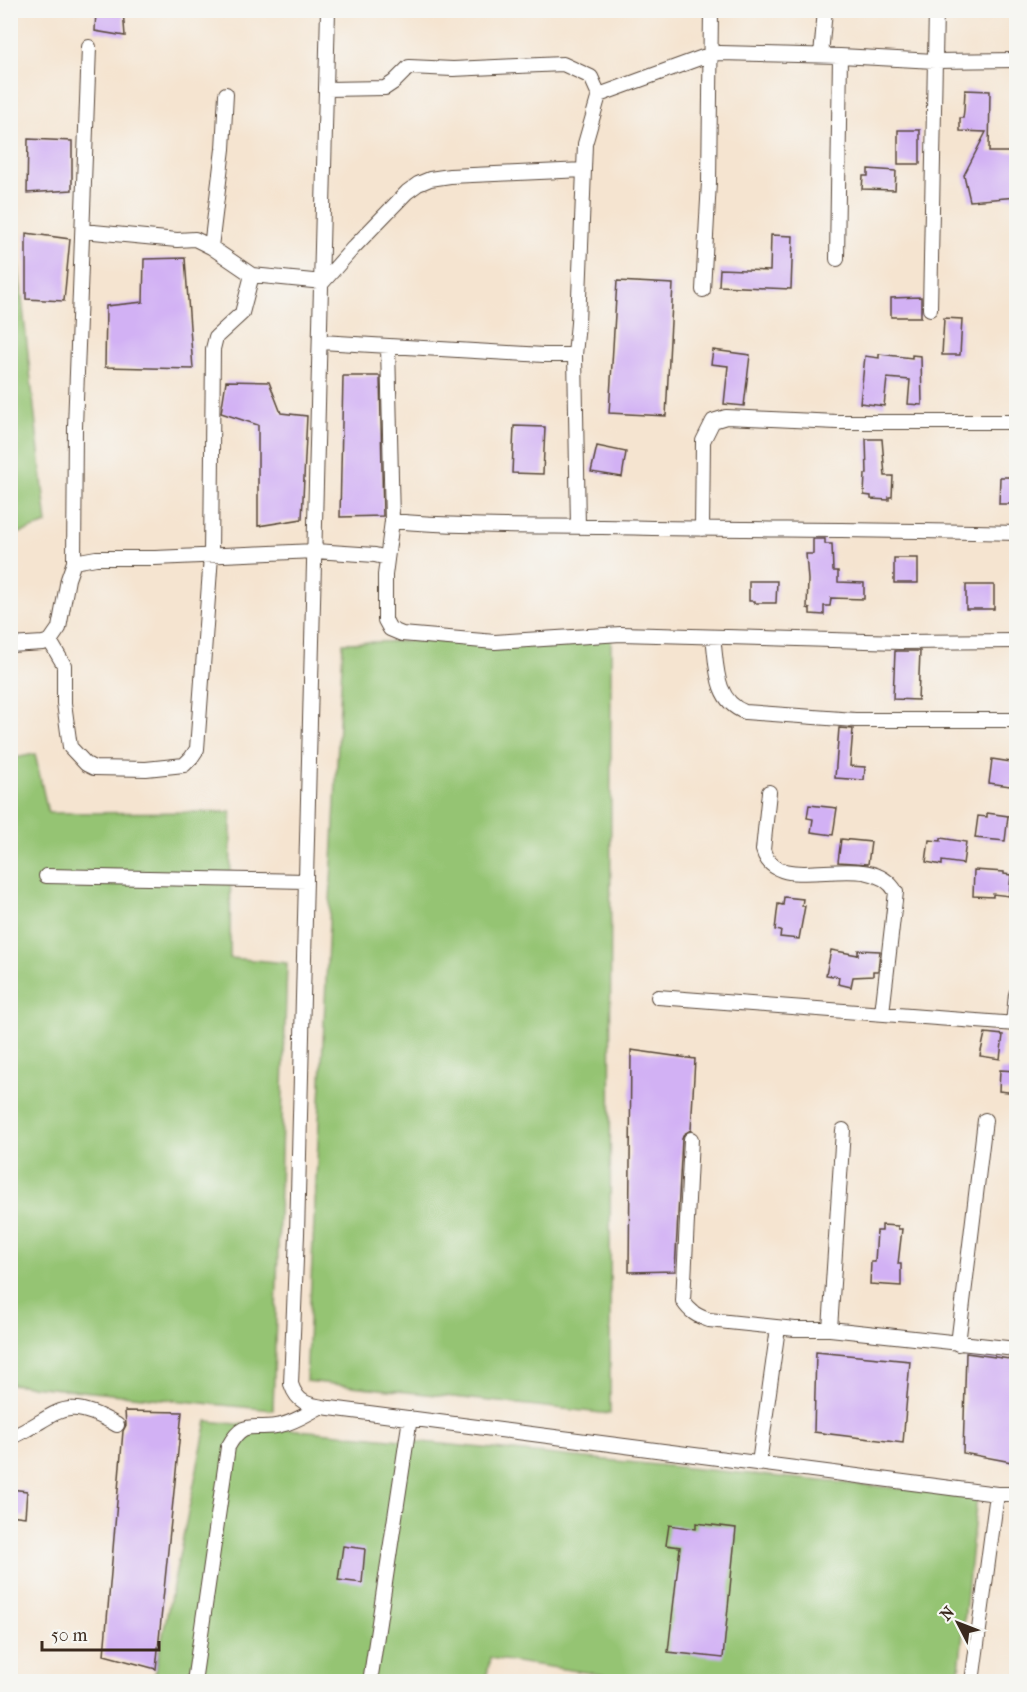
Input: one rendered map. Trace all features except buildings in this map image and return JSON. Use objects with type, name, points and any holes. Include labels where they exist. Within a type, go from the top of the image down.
[{"type":"street","points":[[328,10],[323,282],[291,1384],[295,1397],[306,1404],[320,1407],[997,1494],[1017,1494]]},
{"type":"street","points":[[703,290],[709,182],[711,10]]},
{"type":"street","points":[[821,55],[825,10]]},
{"type":"street","points":[[930,309],[936,10]]},
{"type":"street","points":[[10,645],[50,641],[59,628],[68,579],[74,562],[75,427],[89,47]]},
{"type":"street","points":[[599,95],[711,54],[821,55],[935,61],[1017,60]]},
{"type":"street","points":[[837,259],[840,56]]},
{"type":"street","points":[[327,89],[385,88],[409,67],[453,69],[563,64],[591,77],[599,95],[585,144],[575,355],[578,527]]},
{"type":"street","points":[[211,247],[223,148],[226,94]]},
{"type":"street","points":[[323,282],[390,210],[418,184],[430,179],[450,176],[584,170]]},
{"type":"street","points":[[83,231],[177,240],[195,239],[252,275],[323,282]]},
{"type":"street","points":[[50,641],[64,664],[64,703],[70,747],[78,757],[94,768],[146,769],[184,765],[191,758],[197,749],[211,556],[213,349],[216,337],[242,313],[252,275]]},
{"type":"street","points":[[321,342],[544,356],[575,355]]},
{"type":"street","points":[[388,346],[392,520],[387,558],[385,620],[390,630],[402,634],[495,642],[621,634],[900,642],[1017,641]]},
{"type":"street","points":[[702,529],[703,441],[713,421],[726,417],[837,422],[1017,422]]},
{"type":"street","points":[[392,520],[578,527],[896,529],[1017,533]]},
{"type":"street","points":[[74,562],[96,558],[155,558],[315,551],[375,555],[387,558]]},
{"type":"street","points":[[713,637],[721,690],[734,708],[745,712],[855,720],[1017,720]]},
{"type":"street","points":[[769,792],[764,850],[766,860],[774,867],[790,873],[859,871],[879,874],[890,882],[896,892],[882,1013]]},
{"type":"street","points":[[46,876],[306,881]]},
{"type":"street","points":[[658,997],[1015,1024],[1017,994]]},
{"type":"street","points":[[958,1344],[985,1120]]},
{"type":"street","points":[[830,1329],[843,1130]]},
{"type":"street","points":[[691,1138],[683,1301],[697,1316],[709,1320],[778,1328],[830,1329],[1017,1349]]},
{"type":"street","points":[[759,1463],[778,1328]]},
{"type":"street","points":[[194,1682],[228,1447],[233,1437],[243,1428],[280,1426],[320,1407]]},
{"type":"street","points":[[10,1438],[61,1409],[89,1410],[117,1425]]},
{"type":"street","points":[[370,1682],[410,1418]]},
{"type":"street","points":[[972,1682],[997,1494]]},
{"type":"green space","points":[[11,242],[16,245],[47,524],[11,536]]},
{"type":"green space","points":[[611,635],[610,1414],[306,1381],[343,643]]},
{"type":"green space","points":[[35,754],[48,813],[231,812],[230,958],[287,963],[273,1410],[11,1384],[10,759]]},
{"type":"green space","points":[[207,1421],[977,1496],[958,1681],[651,1682],[490,1658],[486,1681],[153,1682]]}]
